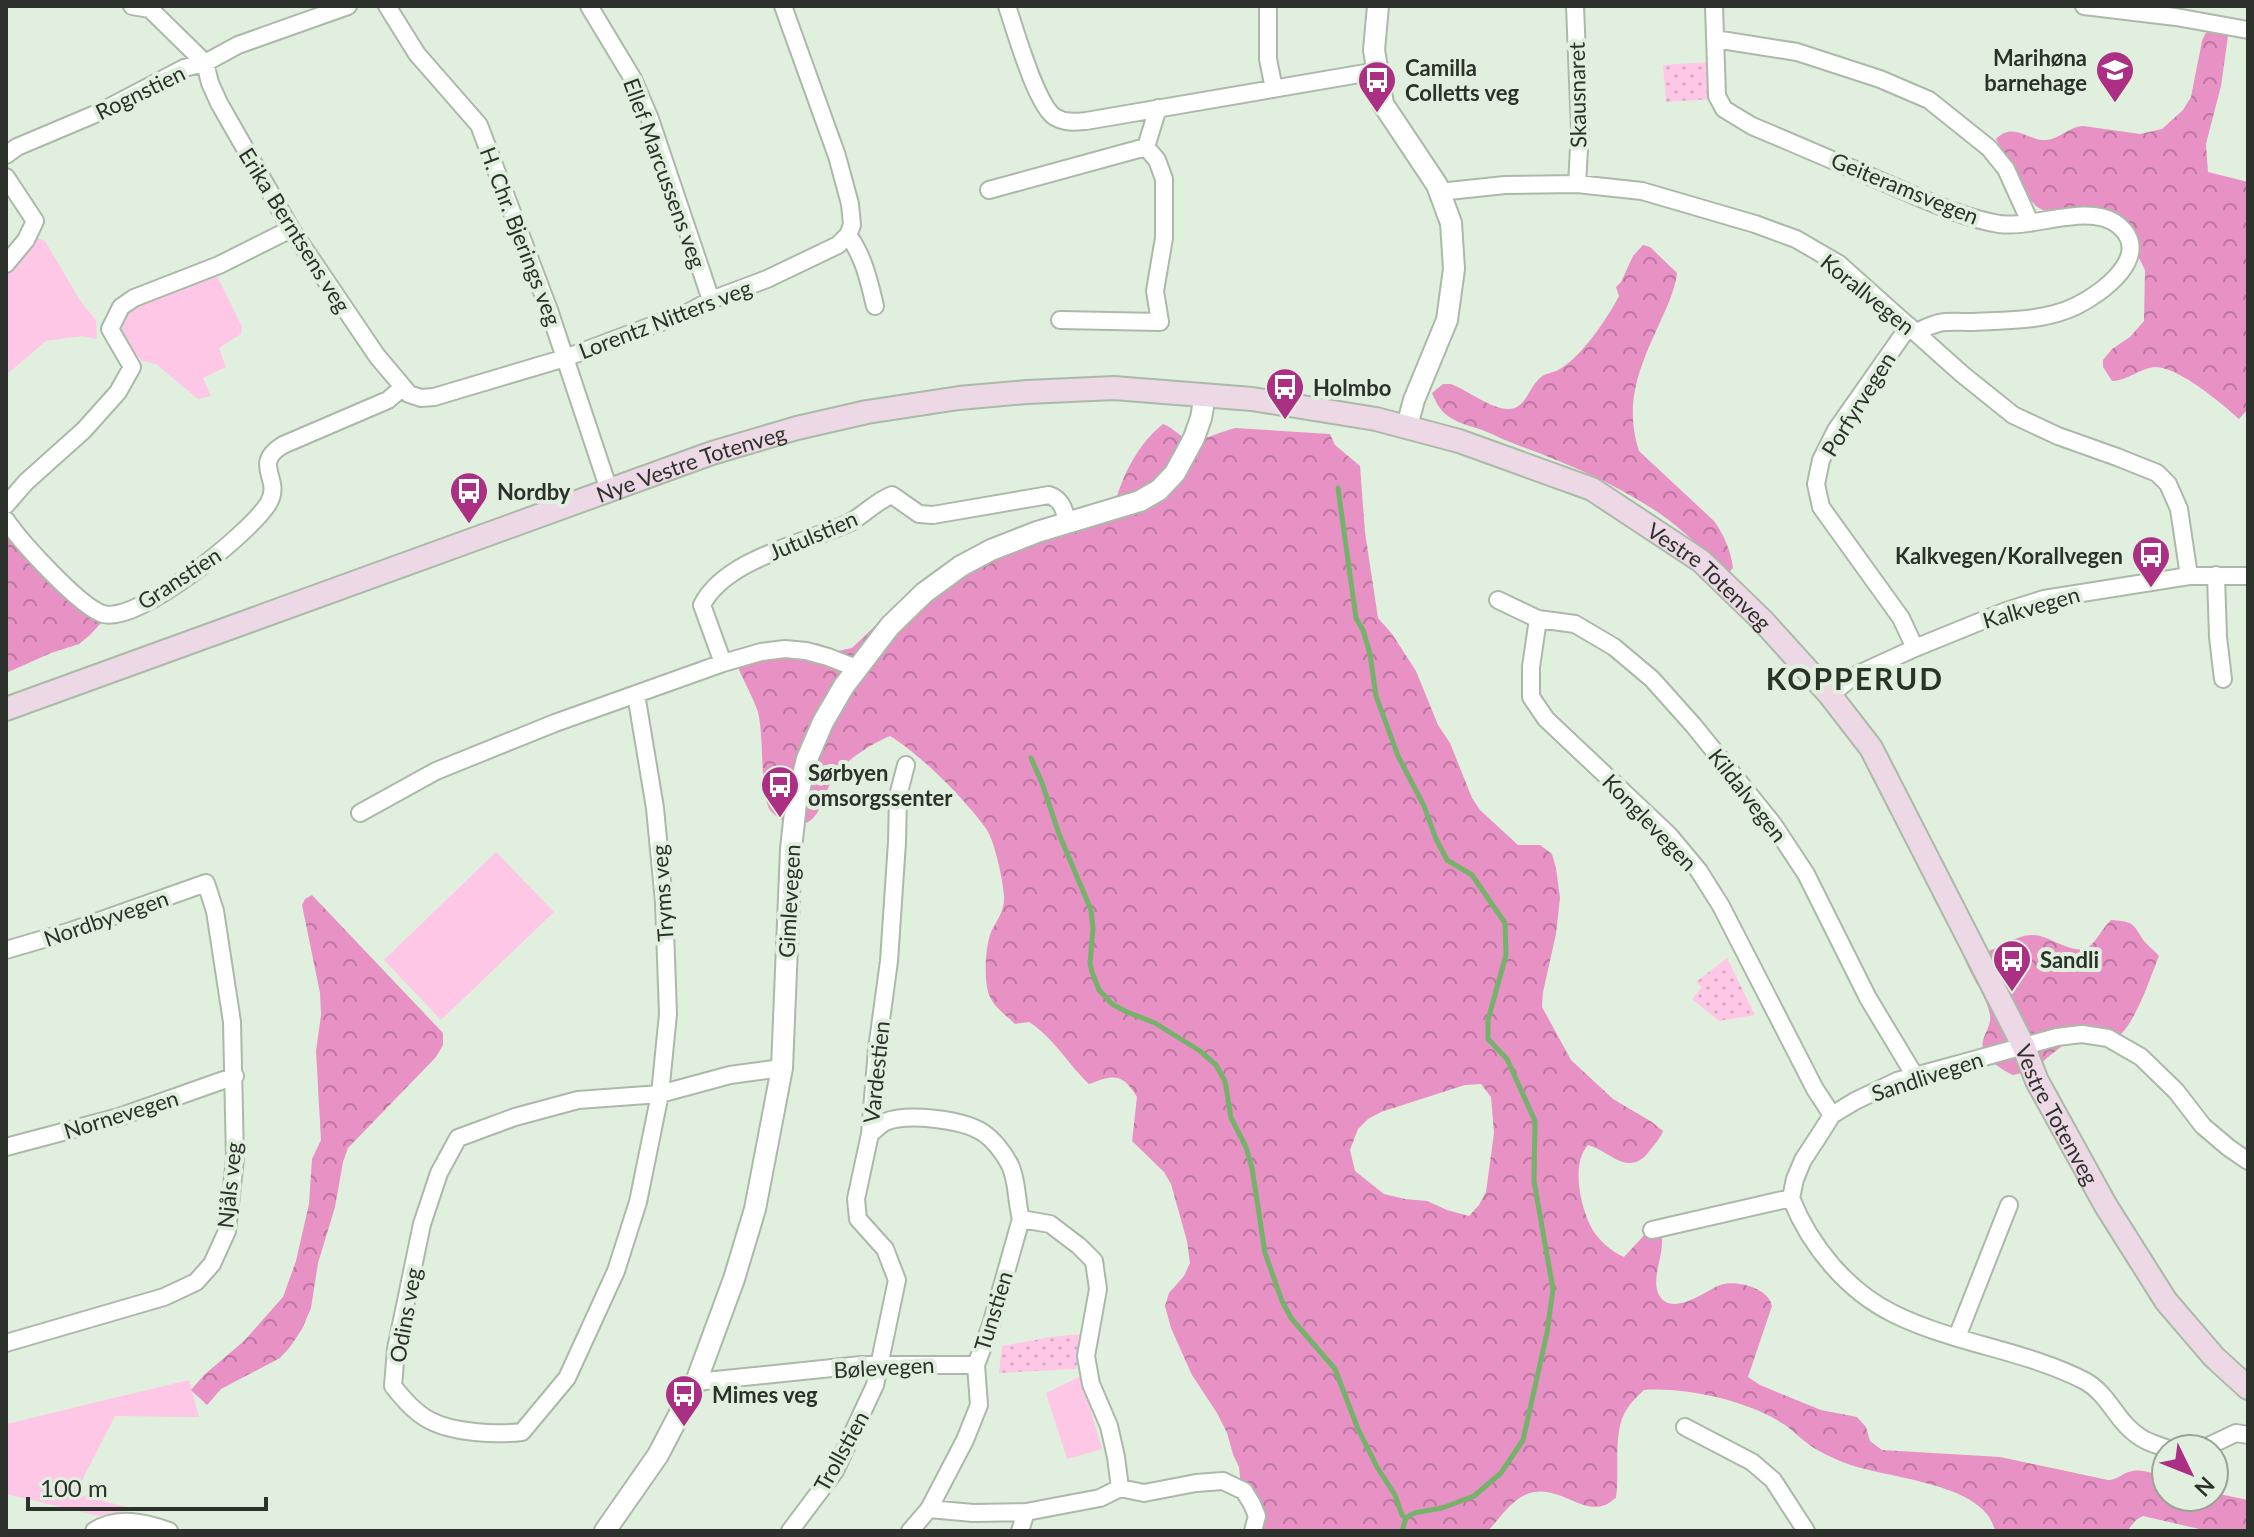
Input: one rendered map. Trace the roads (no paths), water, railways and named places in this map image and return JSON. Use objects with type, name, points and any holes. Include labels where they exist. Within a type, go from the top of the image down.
[{"type":"main road","name":"Nye Vestre Totenveg","points":[[6,709],[712,453],[797,428],[867,412],[959,398],[1114,388],[1252,399],[1342,412],[1407,426]]},
{"type":"main road","name":"Vestre Totenveg","points":[[1407,426],[1459,441],[1592,489],[1701,561],[1763,621],[1830,695],[1871,748],[2023,1045],[2037,1081],[2106,1206],[2166,1301],[2214,1357],[2248,1388]]},
{"type":"street","name":"Rognstien","points":[[6,155],[17,147],[100,112],[184,68],[205,63],[148,8],[132,6]]},
{"type":"street","points":[[205,63],[238,45],[348,6]]},
{"type":"street","name":"H. Chr. Bjerings veg","points":[[387,6],[417,54],[479,125],[565,358],[609,490]]},
{"type":"street","name":"Ellef Marcussens veg","points":[[589,6],[633,79],[650,119],[711,300]]},
{"type":"street","points":[[783,6],[837,156],[850,204],[852,225],[848,235],[864,264],[875,306]]},
{"type":"street","points":[[1007,6],[1041,100],[1052,115],[1066,122],[1377,71]]},
{"type":"street","points":[[1268,6],[1268,59],[1274,89]]},
{"type":"street","points":[[1378,6],[1374,50],[1383,104],[1439,192],[1451,223],[1454,269],[1447,320],[1414,400],[1407,426]]},
{"type":"street","name":"Skausnaret","points":[[1575,6],[1580,130],[1577,184]]},
{"type":"street","name":"Geiteramsvegen","points":[[1714,6],[1717,96],[1724,109],[1752,126],[1942,207],[1979,219],[2003,225],[2092,216],[2120,226],[2128,239],[2130,251],[2127,264],[2114,281],[2073,307],[2043,317],[1939,323],[1912,329]]},
{"type":"street","points":[[2084,6],[2176,11],[2248,30]]},
{"type":"street","points":[[1715,39],[1797,52],[1880,79],[1929,100],[1989,148],[2006,169],[2030,222]]},
{"type":"street","name":"Erika Berntsens veg","points":[[205,63],[219,103],[291,229],[368,344],[402,388]]},
{"type":"street","points":[[1146,147],[1158,108]]},
{"type":"street","points":[[989,190],[1146,147]]},
{"type":"street","points":[[1060,320],[1160,322],[1155,291],[1164,238],[1164,179],[1157,160],[1146,147]]},
{"type":"street","points":[[6,177],[35,221],[26,240],[6,264]]},
{"type":"street","name":"Korallvegen","points":[[1439,192],[1505,185],[1577,184],[1642,191],[1796,239],[1839,264],[1962,374],[2013,415],[2058,436],[2157,473],[2168,484],[2179,509],[2189,576]]},
{"type":"street","points":[[6,505],[26,482],[84,430],[127,378],[132,367],[110,329],[121,307],[134,298],[219,265],[291,229]]},
{"type":"street","name":"Lorentz Nitters veg","points":[[402,388],[421,398],[434,397],[565,358],[691,311],[778,274],[838,245],[848,235]]},
{"type":"street","name":"Porfyrvegen","points":[[1912,329],[1836,430],[1821,460],[1816,484],[1821,507],[1901,618],[1915,648]]},
{"type":"street","name":"Granstien","points":[[6,520],[87,606],[104,614],[120,614],[202,568],[259,516],[274,491],[267,463],[272,453],[388,400],[402,388]]},
{"type":"street","name":"Gimlevegen","points":[[605,1531],[658,1455],[696,1382],[734,1279],[755,1209],[782,1068],[791,849],[796,803],[807,759],[831,708],[856,668],[906,609],[961,566],[1037,532],[1140,501],[1159,490],[1175,473],[1190,447],[1201,418],[1205,395]]},
{"type":"street","name":"Jutulstien","points":[[723,663],[702,605],[707,595],[738,569],[761,556],[849,523],[884,498],[892,495],[919,514],[933,515],[1049,495],[1057,498],[1068,523]]},
{"type":"street","points":[[2216,575],[2223,679]]},
{"type":"street","name":"Kalkvegen","points":[[1830,695],[1854,676],[1915,648],[2044,599],[2189,576],[2248,576]]},
{"type":"street","name":"Kildalvegen","points":[[1498,600],[1538,619],[1575,624],[1614,647],[1652,679],[1737,777],[1773,824],[1806,874],[1868,998],[1915,1076]]},
{"type":"street","name":"Konglevegen","points":[[1538,619],[1531,667],[1531,697],[1546,719],[1669,835],[1699,871],[1721,906],[1815,1089],[1832,1115]]},
{"type":"street","points":[[360,813],[436,771],[555,723],[723,663],[785,649],[806,651],[856,668]]},
{"type":"street","name":"Tryms veg","points":[[636,694],[655,808],[664,902],[668,1014],[660,1094]]},
{"type":"street","name":"Vardestien","points":[[881,1365],[897,1280],[885,1249],[858,1219],[856,1199],[870,1134],[889,961],[898,796],[906,765]]},
{"type":"street","name":"Nordbyvegen","points":[[6,950],[71,931],[206,883]]},
{"type":"street","name":"Njåls veg","points":[[6,1343],[164,1297],[196,1282],[212,1264],[227,1231],[235,1159],[235,1076],[230,1008],[215,911],[206,883]]},
{"type":"street","name":"Sandlivegen","points":[[1791,1198],[1803,1160],[1832,1115],[1855,1101],[1897,1081],[2023,1045],[2082,1034],[2108,1038],[2141,1057],[2176,1091],[2203,1126],[2248,1161]]},
{"type":"street","name":"Odins veg","points":[[660,1094],[638,1202],[616,1271],[567,1378],[522,1432],[469,1432],[430,1421],[407,1403],[393,1386],[396,1349],[422,1224],[439,1173],[458,1138],[515,1117],[578,1100],[660,1094],[730,1075],[782,1068]]},
{"type":"street","name":"Nornevegen","points":[[6,1147],[119,1117],[235,1076]]},
{"type":"street","name":"Tunstien","points":[[870,1134],[884,1123],[908,1118],[961,1124],[982,1132],[999,1148],[1011,1166],[1021,1219],[991,1325],[976,1365],[979,1405],[965,1440],[929,1509],[910,1531]]},
{"type":"street","points":[[1652,1230],[1791,1198],[1813,1242],[1837,1270],[1869,1298],[1894,1314],[2047,1364],[2088,1383],[2139,1437],[2150,1442]]},
{"type":"street","points":[[1957,1337],[2009,1205]]},
{"type":"street","points":[[1021,1219],[1050,1224],[1094,1261],[1098,1289],[1086,1356],[1091,1384],[1109,1426],[1120,1488]]},
{"type":"street","name":"Bølevegen","points":[[696,1382],[881,1365],[976,1365]]},
{"type":"street","name":"Trollstien","points":[[790,1531],[835,1471],[875,1385],[881,1365]]},
{"type":"street","points":[[1685,1427],[1752,1462],[1773,1480],[1806,1531]]},
{"type":"street","points":[[929,1509],[973,1513],[1026,1512],[1100,1498],[1120,1488],[1144,1493],[1223,1481],[1244,1491],[1252,1504],[1257,1516],[1253,1531]]},
{"type":"street","points":[[1020,1531],[1026,1512]]},
{"type":"street","points":[[94,1531],[108,1522],[147,1523],[169,1531]]},
{"type":"waterway","points":[[1338,488],[1356,618],[1370,654],[1376,696],[1398,756],[1447,860],[1472,875],[1505,923],[1506,955],[1488,1020],[1488,1039],[1507,1059],[1535,1121],[1534,1181],[1553,1289],[1547,1333],[1523,1440],[1501,1473],[1474,1496],[1442,1508],[1414,1513],[1406,1518],[1402,1531]]},
{"type":"waterway","points":[[1031,758],[1091,910],[1090,963],[1099,990],[1112,1004],[1155,1023],[1200,1051],[1216,1065],[1225,1081],[1231,1118],[1246,1147],[1252,1168],[1265,1253],[1282,1301],[1291,1318],[1335,1369],[1358,1429],[1406,1518]]},
{"type":"place","name":"Marihøna barnehage","points":[[2115,104]]},
{"type":"place","name":"Camilla Colletts veg","points":[[1377,114]]},
{"type":"place","name":"Holmbo","points":[[1285,421]]},
{"type":"place","name":"Nordby","points":[[469,525]]},
{"type":"place","name":"Kalkvegen/Korallvegen","points":[[2151,589]]},
{"type":"place","name":"Sørbyen omsorgssenter","points":[[780,819]]},
{"type":"place","name":"Sandli","points":[[2012,993]]},
{"type":"place","name":"Mimes veg","points":[[684,1428]]},
{"type":"district","name":"KOPPERUD","points":[[1855,678]]}]
